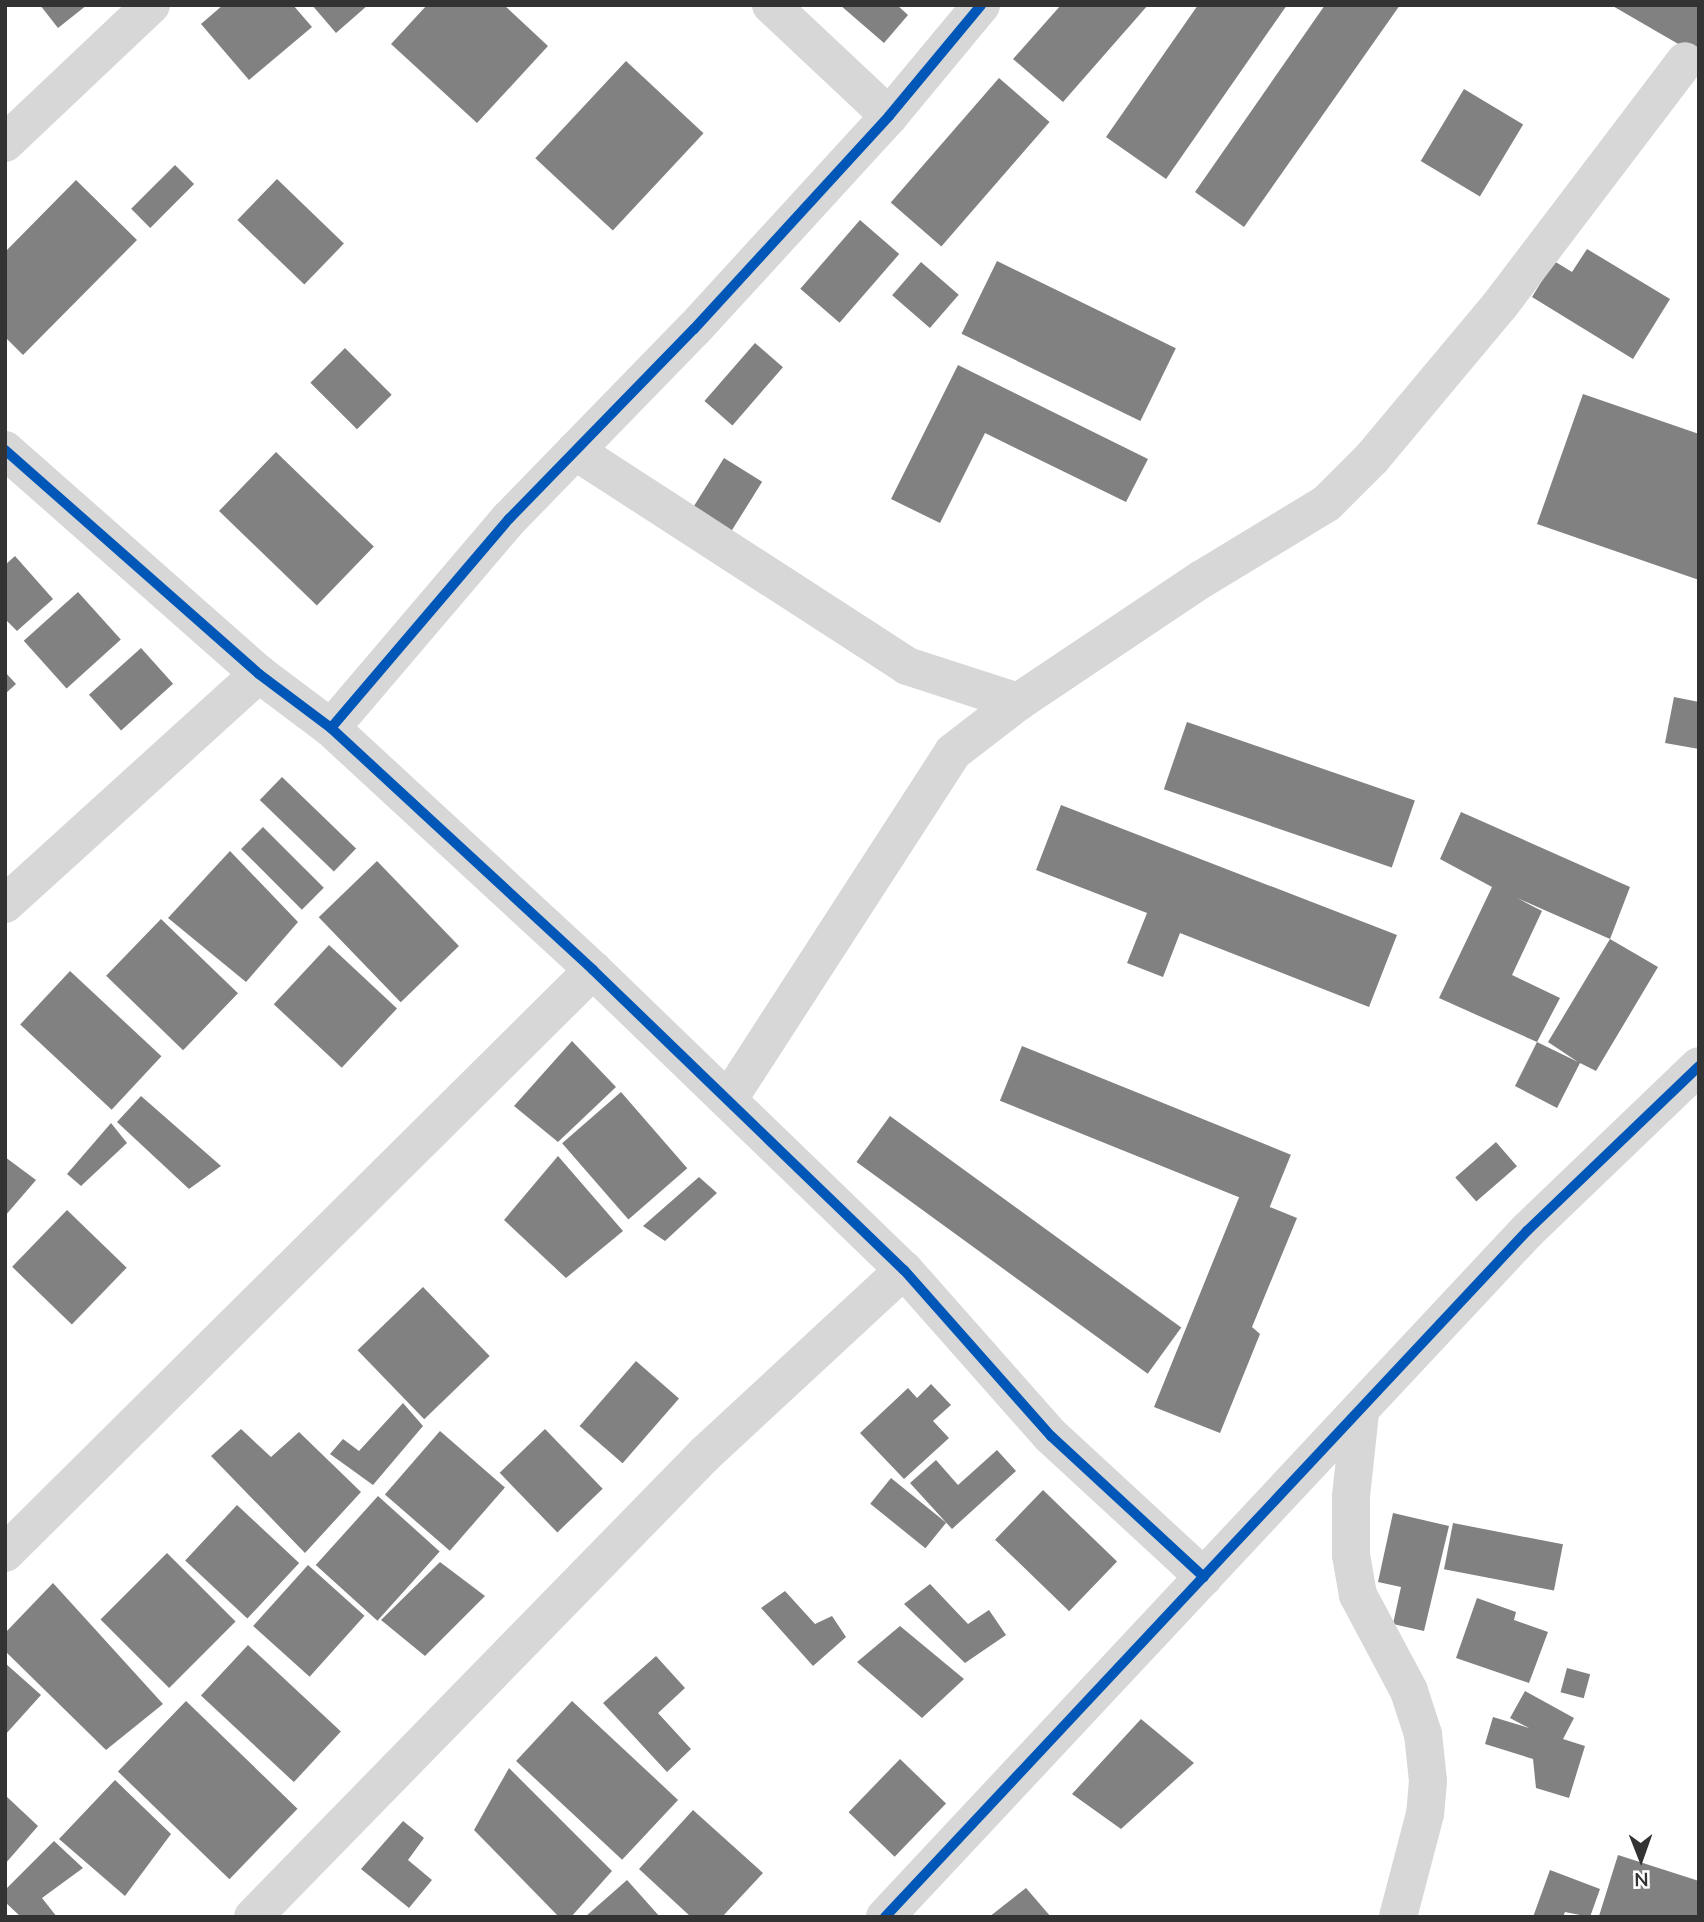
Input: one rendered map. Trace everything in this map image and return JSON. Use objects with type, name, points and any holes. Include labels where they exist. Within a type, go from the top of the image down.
[{"type":"street","points":[[5,143],[151,5]]},
{"type":"street","points":[[771,5],[889,116]]},
{"type":"street","points":[[331,728],[509,519],[694,329],[889,116],[981,5]]},
{"type":"street","points":[[728,1100],[953,752],[1018,702],[1202,579],[1327,503],[1372,458],[1500,305],[1685,61]]},
{"type":"street","points":[[5,450],[259,674],[331,728],[593,970],[904,1270],[1051,1436],[1204,1577]]},
{"type":"street","points":[[575,451],[908,666],[1018,702]]},
{"type":"street","points":[[5,904],[259,674]]},
{"type":"street","points":[[5,1553],[593,970]]},
{"type":"street","points":[[885,1917],[1360,1413],[1527,1231],[1699,1066]]},
{"type":"street","points":[[253,1917],[705,1454],[904,1270]]},
{"type":"street","points":[[1360,1413],[1351,1496],[1351,1555],[1358,1595],[1409,1691],[1423,1734],[1428,1781],[1425,1814],[1398,1917]]},
{"type":"building","points":[[40,5],[87,5],[58,28]]},
{"type":"building","points":[[223,5],[293,5],[312,27],[249,80],[201,24]]},
{"type":"building","points":[[312,5],[368,5],[336,33]]},
{"type":"building","points":[[427,5],[504,5],[548,46],[477,123],[391,44]]},
{"type":"building","points":[[840,5],[897,5],[908,15],[884,43]]},
{"type":"building","points":[[1061,5],[1148,5],[1063,102],[1013,59]]},
{"type":"building","points":[[1198,5],[1287,5],[1166,179],[1106,137]]},
{"type":"building","points":[[1325,5],[1400,5],[1244,227],[1195,192]]},
{"type":"building","points":[[1611,5],[1699,5],[1699,56]]},
{"type":"building","points":[[626,61],[704,133],[613,231],[535,158]]},
{"type":"building","points":[[999,78],[1050,122],[941,246],[891,203]]},
{"type":"building","points":[[1464,89],[1523,125],[1480,197],[1421,161]]},
{"type":"building","points":[[175,165],[194,184],[150,228],[131,209]]},
{"type":"building","points":[[277,179],[344,244],[304,285],[237,220]]},
{"type":"building","points":[[76,180],[137,240],[23,355],[5,337],[5,252]]},
{"type":"building","points":[[860,220],[899,254],[840,323],[800,289]]},
{"type":"building","points":[[1587,249],[1670,299],[1633,359],[1532,297],[1554,261],[1572,272]]},
{"type":"building","points":[[997,261],[1176,348],[1140,421],[961,334]]},
{"type":"building","points":[[921,262],[959,295],[930,328],[892,295]]},
{"type":"building","points":[[755,343],[783,367],[732,425],[704,401]]},
{"type":"building","points":[[345,348],[392,395],[357,429],[310,383]]},
{"type":"building","points":[[958,365],[1148,459],[1126,502],[985,433],[940,523],[891,499]]},
{"type":"building","points":[[1583,394],[1699,434],[1699,580],[1537,524]]},
{"type":"building","points":[[276,452],[374,546],[317,605],[219,511]]},
{"type":"building","points":[[724,458],[762,482],[731,531],[693,507]]},
{"type":"building","points":[[15,556],[53,599],[17,631],[5,619],[5,565]]},
{"type":"building","points":[[78,592],[121,640],[67,688],[24,641]]},
{"type":"building","points":[[141,648],[173,684],[121,731],[89,695]]},
{"type":"building","points":[[5,672],[16,684],[5,694]]},
{"type":"building","points":[[1674,697],[1699,702],[1699,749],[1665,743]]},
{"type":"building","points":[[1187,722],[1415,800],[1392,868],[1164,789]]},
{"type":"building","points":[[282,777],[356,849],[334,872],[260,800]]},
{"type":"building","points":[[1061,805],[1397,935],[1369,1007],[1180,933],[1163,977],[1127,963],[1147,913],[1036,870]]},
{"type":"building","points":[[1461,812],[1630,887],[1610,939],[1517,898],[1542,911],[1512,975],[1560,998],[1537,1042],[1439,998],[1492,887],[1440,859]]},
{"type":"building","points":[[263,827],[324,888],[302,910],[241,849]]},
{"type":"building","points":[[230,851],[298,922],[246,982],[168,918]]},
{"type":"building","points":[[377,861],[459,946],[401,1002],[319,917]]},
{"type":"building","points":[[161,919],[238,993],[183,1050],[106,976]]},
{"type":"building","points":[[1610,939],[1658,967],[1596,1071],[1580,1063],[1557,1108],[1515,1086],[1537,1042],[1578,1062],[1548,1042]]},
{"type":"building","points":[[329,945],[397,1008],[342,1068],[274,1004]]},
{"type":"building","points":[[70,971],[161,1056],[112,1110],[20,1024]]},
{"type":"building","points":[[572,1041],[616,1087],[558,1142],[514,1106]]},
{"type":"building","points":[[1022,1046],[1291,1155],[1269,1209],[1000,1101]]},
{"type":"building","points":[[621,1092],[687,1168],[628,1219],[562,1143]]},
{"type":"building","points":[[141,1096],[221,1166],[189,1189],[117,1122]]},
{"type":"building","points":[[890,1116],[1181,1328],[1148,1374],[856,1162]]},
{"type":"building","points":[[111,1123],[127,1143],[81,1186],[67,1174]]},
{"type":"building","points":[[1496,1142],[1517,1166],[1476,1202],[1455,1177]]},
{"type":"building","points":[[558,1156],[623,1231],[566,1278],[504,1220]]},
{"type":"building","points":[[5,1157],[36,1180],[5,1216]]},
{"type":"building","points":[[699,1177],[717,1193],[665,1241],[643,1226]]},
{"type":"building","points":[[1240,1195],[1297,1218],[1252,1327],[1260,1334],[1220,1433],[1154,1407]]},
{"type":"building","points":[[67,1210],[127,1268],[72,1324],[12,1267]]},
{"type":"building","points":[[423,1287],[490,1356],[424,1419],[358,1350]]},
{"type":"building","points":[[636,1361],[679,1398],[623,1463],[580,1426]]},
{"type":"building","points":[[931,1384],[951,1405],[933,1421],[949,1438],[904,1479],[860,1433],[908,1388],[917,1398]]},
{"type":"building","points":[[403,1403],[423,1426],[373,1485],[330,1454],[343,1439],[359,1451]]},
{"type":"building","points":[[241,1429],[271,1457],[299,1432],[361,1492],[305,1553],[211,1456]]},
{"type":"building","points":[[545,1429],[603,1489],[557,1532],[500,1473]]},
{"type":"building","points":[[440,1431],[505,1487],[450,1551],[385,1494]]},
{"type":"building","points":[[997,1450],[1016,1471],[952,1529],[910,1483],[936,1460],[958,1485]]},
{"type":"building","points":[[891,1478],[946,1523],[925,1548],[870,1504]]},
{"type":"building","points":[[1043,1490],[1117,1562],[1069,1611],[995,1540]]},
{"type":"building","points":[[378,1496],[440,1552],[377,1621],[316,1565]]},
{"type":"building","points":[[237,1505],[299,1563],[247,1619],[185,1561]]},
{"type":"building","points":[[1393,1513],[1449,1526],[1424,1631],[1393,1624],[1401,1587],[1378,1582]]},
{"type":"building","points":[[1453,1523],[1563,1544],[1554,1591],[1444,1569]]},
{"type":"building","points":[[167,1553],[236,1622],[169,1688],[101,1619]]},
{"type":"building","points":[[440,1562],[485,1596],[425,1656],[381,1620]]},
{"type":"building","points":[[308,1565],[364,1616],[310,1677],[253,1626]]},
{"type":"building","points":[[53,1583],[163,1704],[106,1750],[5,1651],[5,1633]]},
{"type":"building","points":[[930,1584],[968,1624],[989,1610],[1006,1635],[965,1663],[904,1604]]},
{"type":"building","points":[[785,1591],[815,1624],[832,1616],[846,1637],[813,1666],[761,1608]]},
{"type":"building","points":[[1477,1598],[1516,1612],[1514,1620],[1548,1632],[1529,1683],[1456,1658]]},
{"type":"building","points":[[900,1626],[964,1679],[922,1718],[857,1662]]},
{"type":"building","points":[[248,1645],[341,1732],[294,1782],[201,1695]]},
{"type":"building","points":[[656,1656],[685,1688],[658,1713],[691,1749],[667,1772],[603,1703]]},
{"type":"building","points":[[5,1663],[41,1695],[5,1735]]},
{"type":"building","points":[[1567,1668],[1590,1674],[1584,1698],[1561,1692]]},
{"type":"building","points":[[1525,1691],[1574,1718],[1563,1739],[1585,1746],[1569,1798],[1536,1788],[1533,1759],[1485,1744],[1493,1717],[1529,1728],[1510,1718]]},
{"type":"building","points":[[186,1701],[297,1809],[229,1879],[118,1771]]},
{"type":"building","points":[[572,1701],[678,1800],[622,1860],[516,1761]]},
{"type":"building","points":[[1141,1719],[1194,1763],[1121,1829],[1072,1794]]},
{"type":"building","points":[[900,1759],[946,1803],[895,1857],[849,1812]]},
{"type":"building","points":[[509,1768],[612,1871],[571,1917],[559,1917],[474,1830]]},
{"type":"building","points":[[115,1780],[171,1834],[125,1896],[59,1839]]},
{"type":"building","points":[[5,1795],[38,1826],[5,1864]]},
{"type":"building","points":[[693,1810],[763,1873],[722,1917],[691,1917],[639,1869]]},
{"type":"building","points":[[403,1821],[424,1838],[408,1860],[432,1880],[409,1908],[361,1869]]},
{"type":"building","points":[[54,1841],[83,1868],[42,1898],[57,1917],[21,1917],[5,1902],[5,1890]]},
{"type":"building","points":[[1618,1855],[1699,1881],[1699,1917],[1599,1916]]},
{"type":"building","points":[[1550,1870],[1600,1889],[1590,1917],[1565,1912],[1563,1917],[1533,1917]]},
{"type":"building","points":[[627,1880],[660,1917],[585,1917]]},
{"type":"building","points":[[1026,1888],[1051,1917],[989,1917]]},
{"type":"cycle path","points":[[331,728],[509,519],[694,329],[889,116],[981,5]]},
{"type":"cycle path","points":[[5,450],[259,674],[331,728],[593,970],[904,1270],[1051,1436],[1204,1577]]},
{"type":"cycle path","points":[[885,1917],[1527,1231],[1699,1066]]}]
